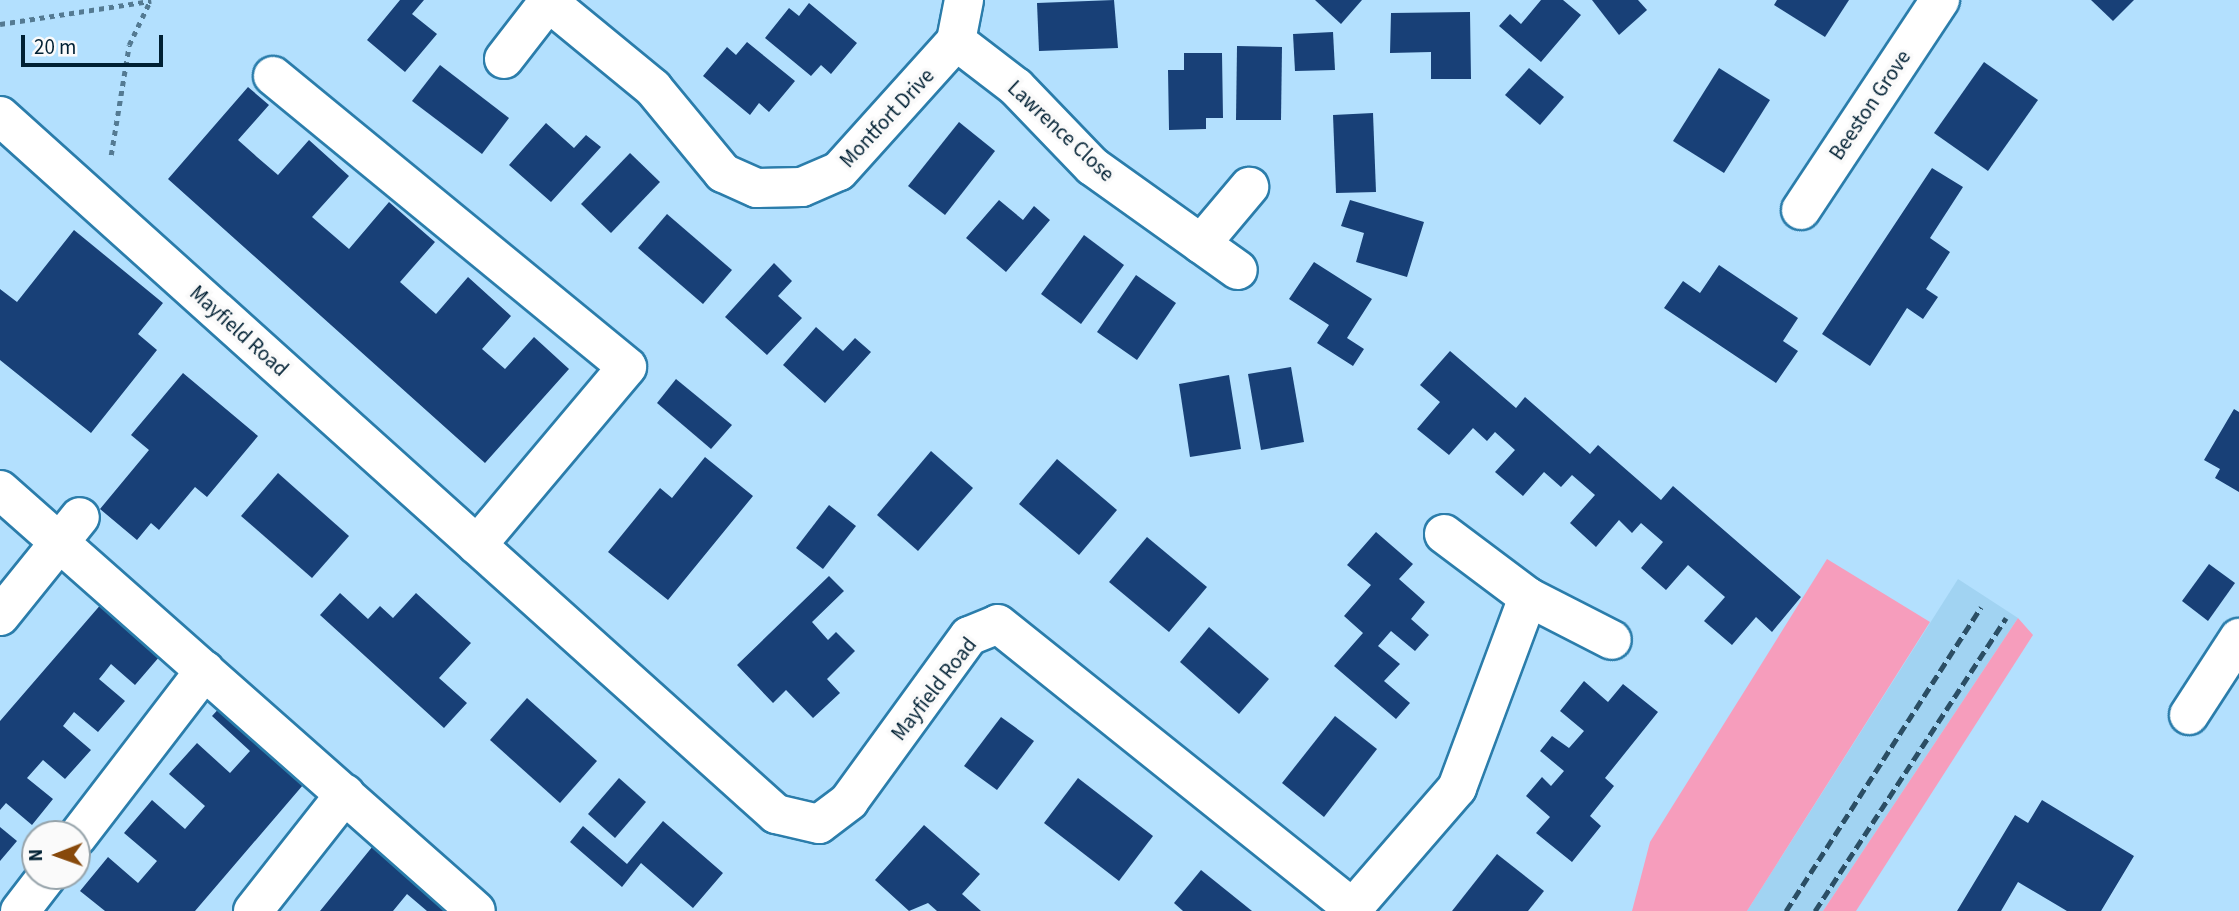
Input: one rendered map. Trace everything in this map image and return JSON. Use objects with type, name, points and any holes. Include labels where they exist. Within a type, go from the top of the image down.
[{"type":"street","points":[[956,41],[964,0]]},
{"type":"street","name":"Beeston Grove","points":[[1801,210],[1940,0]]},
{"type":"street","name":"Montfort Drive","points":[[504,59],[547,1],[653,88],[723,173],[757,188],[802,187],[839,171],[956,41]]},
{"type":"street","name":"Lawrence Close","points":[[956,41],[1016,87],[1092,166],[1238,270]]},
{"type":"street","points":[[273,76],[626,367],[477,545]]},
{"type":"street","name":"Mayfield Road","points":[[0,116],[776,814],[819,824],[849,801],[969,636],[998,624],[1352,910],[1457,788],[1528,597]]},
{"type":"street","points":[[1201,244],[1248,187]]},
{"type":"street","points":[[0,489],[69,530],[205,670],[476,911]]},
{"type":"street","points":[[0,617],[69,530]]},
{"type":"street","points":[[1444,534],[1528,597],[1612,640]]},
{"type":"street","points":[[2189,715],[2239,638]]},
{"type":"street","points":[[90,820],[205,670]]},
{"type":"street","points":[[253,911],[345,794]]},
{"type":"street","points":[[20,911],[36,890]]},
{"type":"path","points":[[0,24],[151,1]]},
{"type":"path","points":[[104,210],[129,44],[151,1]]},
{"type":"shaded area","points":[[1827,559],[1930,622],[1747,911],[1632,911],[1650,842]]},
{"type":"shaded area","points":[[1958,579],[2018,618],[1823,911],[1747,911]]},
{"type":"shaded area","points":[[2018,618],[2033,635],[1856,911],[1823,911]]},
{"type":"building","points":[[400,0],[424,0],[412,14],[437,34],[405,72],[367,40]]},
{"type":"building","points":[[1114,0],[1118,48],[1039,51],[1037,3]]},
{"type":"building","points":[[1315,0],[1362,0],[1341,24]]},
{"type":"building","points":[[1541,0],[1563,0],[1581,15],[1541,62],[1499,26],[1510,14],[1521,24]]},
{"type":"building","points":[[1592,0],[1638,0],[1647,10],[1619,35]]},
{"type":"building","points":[[1777,0],[1849,0],[1825,37],[1774,5]]},
{"type":"building","points":[[2091,0],[2134,0],[2113,21]]},
{"type":"building","points":[[809,3],[857,43],[831,74],[821,65],[811,76],[765,38],[789,8],[799,16]]},
{"type":"building","points":[[1470,12],[1471,79],[1431,79],[1431,52],[1390,53],[1391,13]]},
{"type":"building","points":[[1333,32],[1335,70],[1295,71],[1293,34]]},
{"type":"building","points":[[747,42],[795,81],[769,112],[759,103],[750,115],[703,76],[727,47],[736,55]]},
{"type":"building","points":[[1237,46],[1282,47],[1281,120],[1236,120]]},
{"type":"building","points":[[1184,53],[1222,53],[1223,118],[1206,118],[1206,129],[1169,130],[1168,70],[1184,70]]},
{"type":"building","points":[[1984,62],[2038,100],[1988,171],[1934,133]]},
{"type":"building","points":[[440,65],[509,118],[482,154],[412,101]]},
{"type":"building","points":[[1529,68],[1564,97],[1540,125],[1505,95]]},
{"type":"building","points":[[1719,68],[1770,100],[1724,173],[1673,141]]},
{"type":"building","points":[[248,87],[269,105],[238,140],[257,157],[278,175],[309,140],[349,176],[312,217],[349,249],[389,202],[435,242],[400,282],[436,314],[468,277],[511,316],[482,349],[505,369],[534,337],[569,369],[485,463],[168,179]]},
{"type":"building","points":[[1373,113],[1376,192],[1336,193],[1333,115]]},
{"type":"building","points":[[959,122],[995,151],[945,215],[908,186]]},
{"type":"building","points":[[546,123],[574,148],[586,135],[601,147],[551,202],[509,165]]},
{"type":"building","points":[[630,153],[660,182],[611,233],[581,204]]},
{"type":"building","points":[[1932,168],[1963,187],[1930,238],[1950,252],[1926,289],[1938,297],[1923,319],[1907,308],[1870,366],[1822,334]]},
{"type":"building","points":[[999,200],[1023,220],[1034,206],[1050,220],[1006,272],[966,238]]},
{"type":"building","points":[[1350,200],[1424,222],[1407,277],[1356,262],[1364,233],[1341,226]]},
{"type":"building","points":[[667,214],[732,270],[703,304],[638,248]]},
{"type":"building","points":[[74,230],[163,303],[138,334],[157,350],[91,433],[0,360],[0,289],[17,302]]},
{"type":"building","points":[[1084,235],[1124,265],[1081,324],[1041,294]]},
{"type":"building","points":[[1314,262],[1372,299],[1347,338],[1364,349],[1353,366],[1317,343],[1329,325],[1289,299]]},
{"type":"building","points":[[774,263],[792,281],[778,296],[802,318],[767,355],[725,317]]},
{"type":"building","points":[[1719,265],[1798,318],[1783,341],[1798,351],[1776,383],[1664,308],[1683,281],[1700,293]]},
{"type":"building","points":[[1136,275],[1176,303],[1137,360],[1097,332]]},
{"type":"building","points":[[816,327],[843,351],[855,338],[871,352],[825,403],[783,365]]},
{"type":"building","points":[[1450,351],[1516,408],[1525,397],[1590,454],[1598,445],[1661,500],[1673,486],[1801,597],[1772,632],[1756,617],[1732,645],[1704,621],[1725,597],[1688,565],[1666,590],[1641,568],[1663,542],[1641,523],[1632,533],[1619,520],[1596,547],[1570,523],[1595,495],[1572,475],[1561,487],[1544,472],[1523,496],[1495,472],[1515,450],[1495,432],[1487,441],[1473,428],[1449,455],[1417,429],[1440,402],[1420,385]]},
{"type":"building","points":[[1291,367],[1304,442],[1261,450],[1248,374]]},
{"type":"building","points":[[183,373],[258,436],[207,497],[195,487],[159,530],[151,523],[137,540],[100,509],[149,450],[131,435]]},
{"type":"building","points":[[1229,375],[1241,449],[1190,457],[1179,384]]},
{"type":"building","points":[[676,379],[732,425],[711,449],[657,403]]},
{"type":"building","points":[[2234,409],[2239,412],[2239,492],[2215,478],[2220,469],[2204,460]]},
{"type":"building","points":[[931,451],[973,488],[918,551],[877,515]]},
{"type":"building","points":[[705,457],[753,496],[668,600],[608,552],[660,488],[672,498]]},
{"type":"building","points":[[1057,459],[1117,510],[1079,555],[1019,504]]},
{"type":"building","points":[[278,473],[349,536],[312,578],[241,516]]},
{"type":"building","points":[[829,505],[856,526],[823,569],[796,548]]},
{"type":"building","points":[[1376,532],[1413,564],[1399,579],[1425,602],[1411,619],[1429,635],[1415,651],[1391,631],[1378,646],[1400,664],[1384,681],[1410,703],[1396,719],[1334,666],[1363,633],[1344,616],[1371,585],[1347,565]]},
{"type":"building","points":[[1147,537],[1207,587],[1169,632],[1109,582]]},
{"type":"building","points":[[2209,564],[2235,583],[2208,621],[2182,601]]},
{"type":"building","points":[[829,576],[844,591],[812,622],[828,640],[836,632],[855,651],[827,679],[840,693],[813,718],[786,690],[773,703],[737,665]]},
{"type":"building","points":[[340,593],[368,619],[380,606],[393,618],[416,593],[471,643],[439,678],[467,703],[444,728],[320,615]]},
{"type":"building","points":[[109,595],[160,656],[135,685],[111,664],[99,679],[125,701],[98,732],[74,712],[63,726],[91,750],[65,779],[43,760],[27,778],[53,799],[36,820],[26,820],[6,803],[0,810],[0,721]]},
{"type":"building","points":[[1209,627],[1269,679],[1239,714],[1180,662]]},
{"type":"building","points":[[1584,681],[1608,702],[1623,684],[1658,712],[1605,778],[1614,786],[1590,816],[1601,826],[1572,862],[1536,833],[1550,817],[1526,796],[1542,777],[1551,786],[1564,771],[1540,751],[1552,736],[1569,748],[1584,731],[1560,711]]},
{"type":"building","points":[[527,698],[597,761],[560,803],[490,740]]},
{"type":"building","points":[[224,703],[309,778],[195,911],[105,911],[80,891],[91,890],[91,878],[108,857],[138,883],[157,861],[124,833],[152,800],[185,829],[205,806],[169,774],[197,743],[230,773],[250,751],[212,716]]},
{"type":"building","points":[[1335,716],[1377,749],[1324,817],[1282,783]]},
{"type":"building","points":[[1001,717],[1034,741],[997,790],[964,766]]},
{"type":"building","points":[[619,778],[646,802],[615,838],[588,814]]},
{"type":"building","points":[[1078,778],[1153,836],[1119,881],[1044,823]]},
{"type":"building","points":[[2042,800],[2134,856],[2101,911],[2067,911],[2018,882],[2001,911],[1957,911],[2015,815],[2028,823]]},
{"type":"building","points":[[663,821],[723,873],[693,908],[641,863],[622,887],[570,842],[583,826],[627,864]]},
{"type":"building","points":[[924,825],[980,874],[962,894],[981,911],[937,911],[928,903],[909,911],[875,880]]},
{"type":"building","points":[[0,827],[17,841],[0,861]]},
{"type":"building","points":[[377,841],[451,903],[444,911],[427,911],[407,894],[393,911],[320,911]]},
{"type":"building","points":[[1497,854],[1544,891],[1528,911],[1452,911]]},
{"type":"building","points":[[1201,870],[1252,911],[1183,911],[1174,903]]},
{"type":"railway","points":[[1786,911],[1981,607]]},
{"type":"railway","points":[[1815,911],[2006,618]]}]
